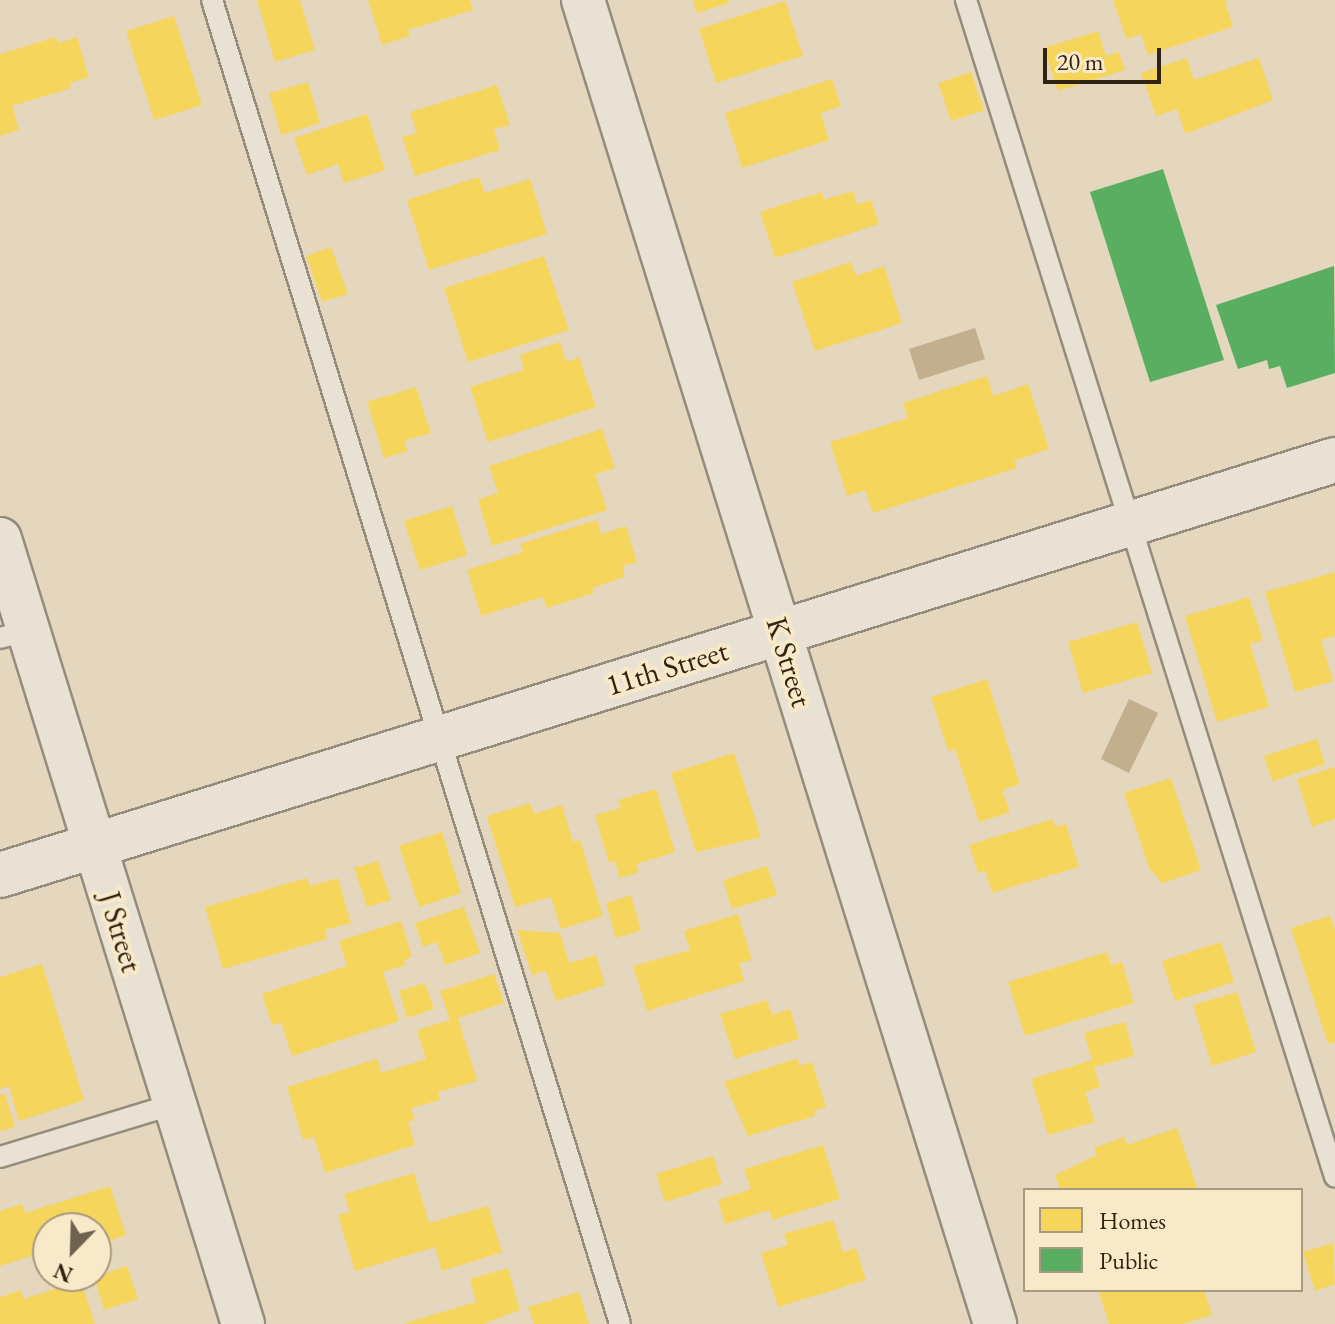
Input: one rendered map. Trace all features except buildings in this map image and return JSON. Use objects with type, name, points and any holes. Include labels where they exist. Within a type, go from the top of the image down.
[{"type":"street","name":"K Street","points":[[583,0],[995,1324]]},
{"type":"street","name":"11th Street","points":[[0,875],[1335,460]]},
{"type":"street","name":"J Street","points":[[0,539],[14,634],[93,846],[243,1324]]},
{"type":"lane","points":[[212,0],[620,1324]]},
{"type":"lane","points":[[966,0],[1133,522],[1335,1177]]},
{"type":"lane","points":[[0,1157],[174,1104]]},
{"type":"shaded area","points":[[975,328],[985,359],[919,380],[909,349]]},
{"type":"shaded area","points":[[1129,699],[1158,713],[1129,773],[1101,759]]}]
